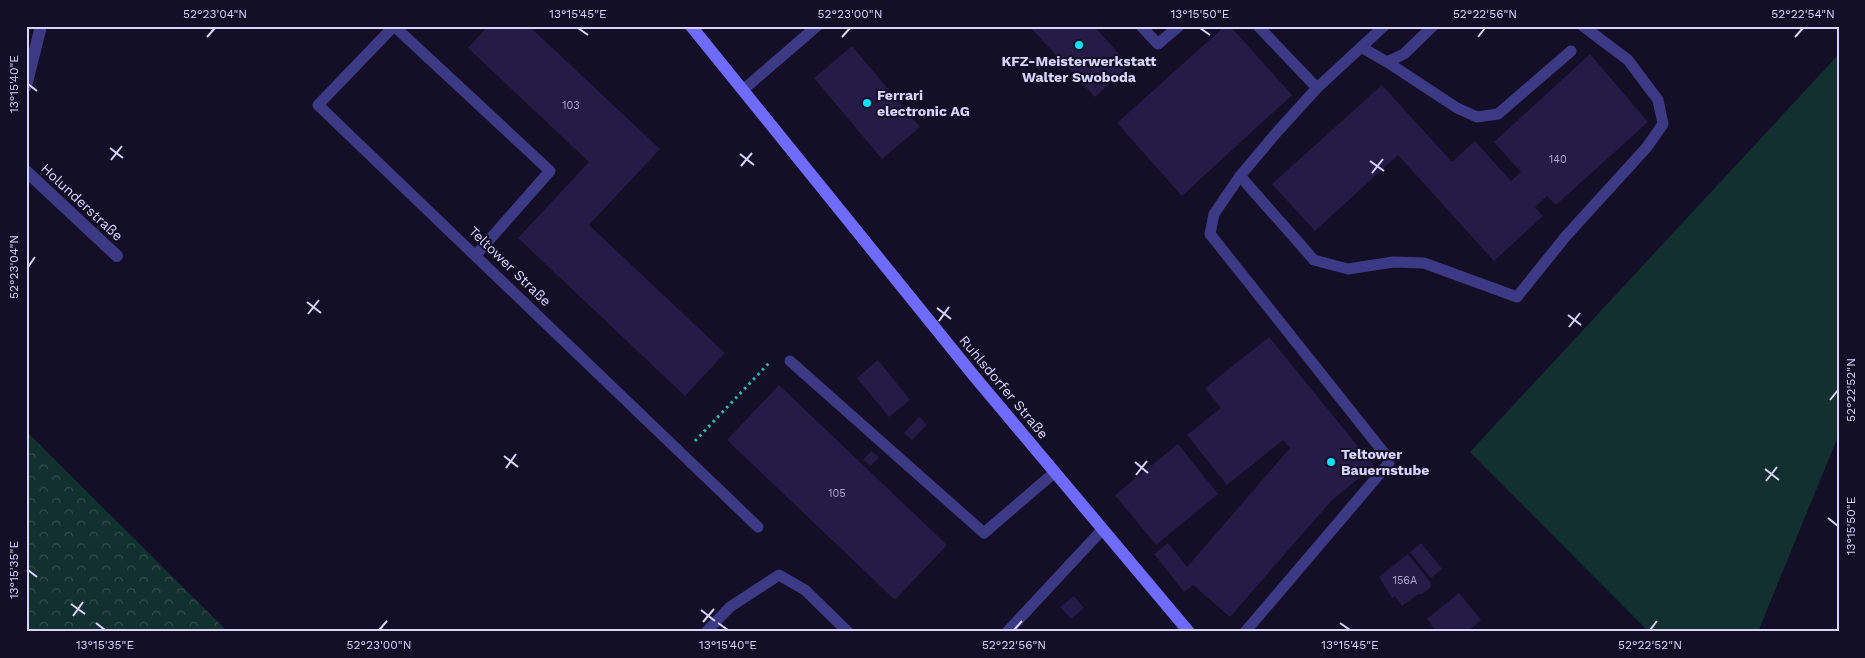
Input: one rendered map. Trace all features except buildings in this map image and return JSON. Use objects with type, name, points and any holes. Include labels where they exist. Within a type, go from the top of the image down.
[{"type":"main road","name":"Ruhlsdorfer Straße","points":[[691,26],[974,376],[1189,632]]},
{"type":"street","points":[[26,86],[41,26]]},
{"type":"street","name":"Holunderstraße","points":[[26,171],[117,256]]},
{"type":"lane","points":[[394,26],[550,171],[476,254]]},
{"type":"lane","name":"Teltower Straße","points":[[394,26],[318,105],[476,254],[758,527]]},
{"type":"lane","points":[[743,90],[817,26]]},
{"type":"lane","points":[[1141,26],[1158,44],[1179,26]]},
{"type":"lane","points":[[1258,26],[1317,88]]},
{"type":"lane","points":[[1245,632],[1389,463],[1388,458],[1210,234],[1214,214],[1240,176],[1317,88],[1384,26]]},
{"type":"lane","points":[[1387,62],[1404,54],[1433,26]]},
{"type":"lane","points":[[1240,176],[1314,260],[1348,269],[1393,262],[1424,263],[1517,297],[1566,236],[1647,147],[1663,124],[1658,100],[1628,60],[1583,26]]},
{"type":"lane","points":[[1362,47],[1457,108],[1477,117],[1498,114],[1571,51]]},
{"type":"lane","points":[[790,361],[984,533],[1055,472]]},
{"type":"lane","points":[[1007,632],[1102,530]]},
{"type":"lane","points":[[706,632],[730,608],[778,575],[805,590],[848,632]]},
{"type":"path","points":[[682,454],[780,352],[790,361]]},
{"type":"green space","points":[[1839,54],[1839,434],[1758,632],[1649,632],[1470,452]]},
{"type":"green space","points":[[26,431],[228,632],[26,632]]},
{"type":"place","name":"KFZ-Meisterwerkstatt Walter Swoboda","points":[[1079,45]]},
{"type":"place","name":"Ferrari electronic AG","points":[[867,103]]},
{"type":"place","name":"Teltower Bauernstube","points":[[1331,462]]}]
